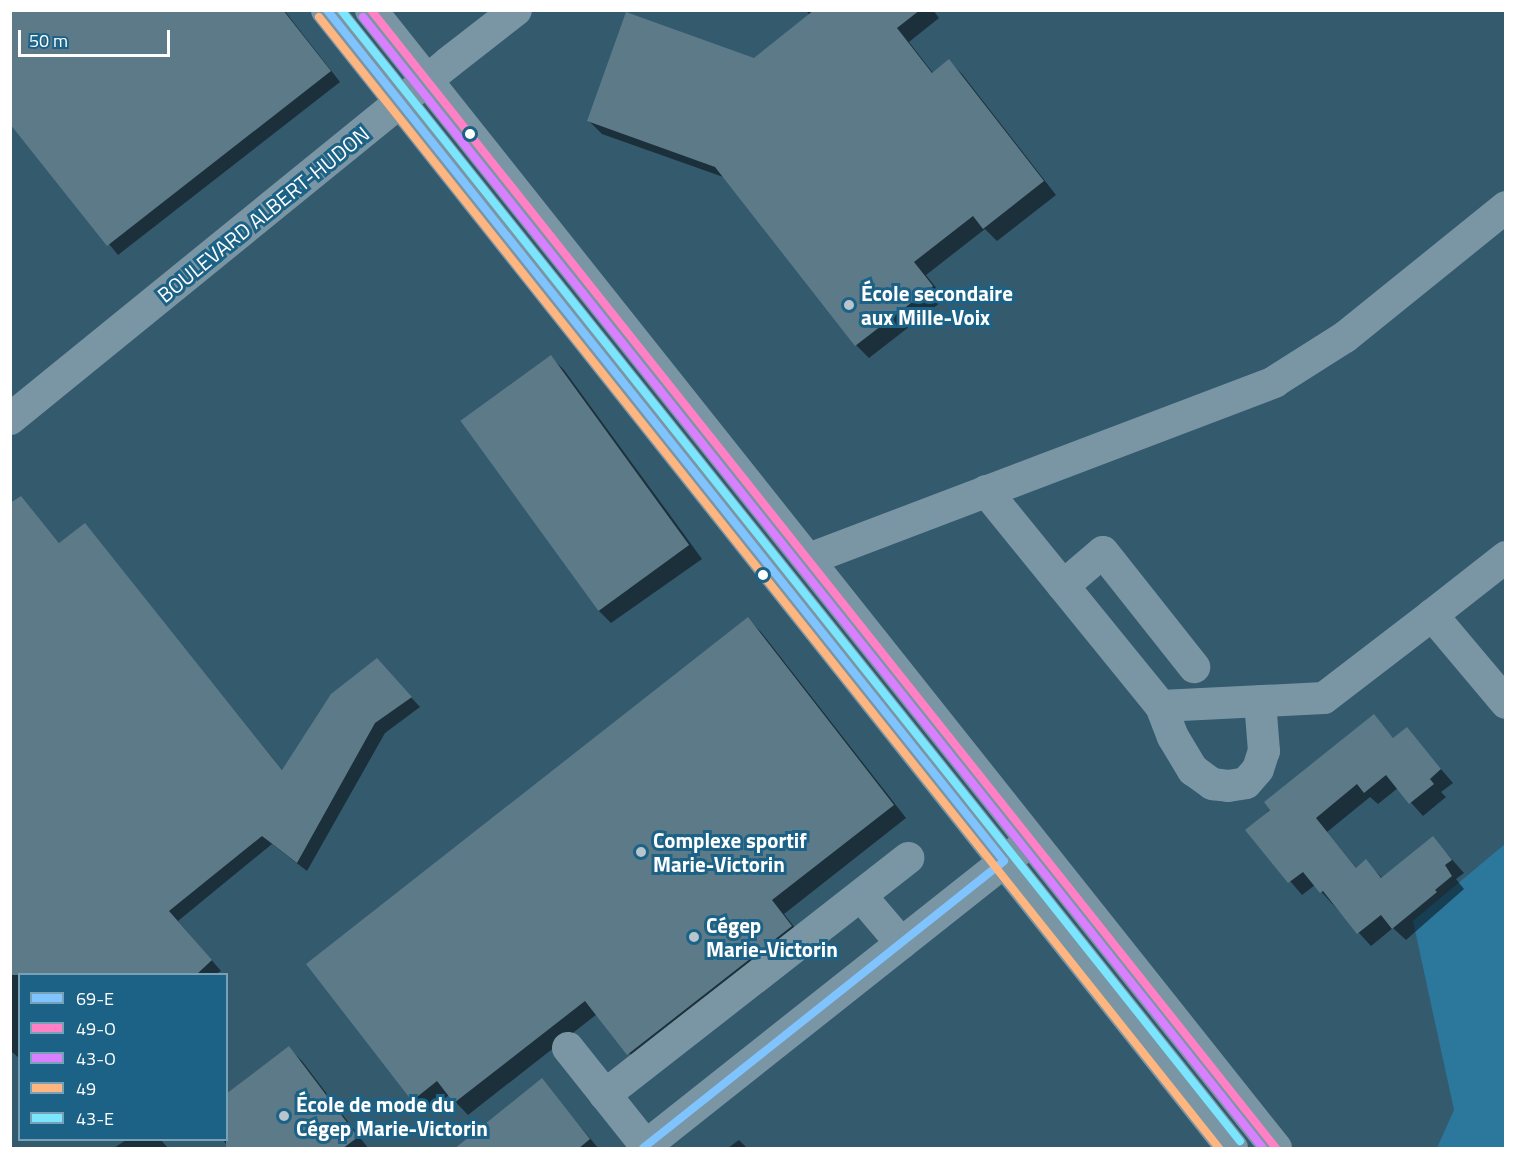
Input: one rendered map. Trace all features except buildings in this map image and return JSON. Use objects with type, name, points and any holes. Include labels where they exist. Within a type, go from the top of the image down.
[{"type":"street","points":[[327,10],[1232,1149]]},
{"type":"street","points":[[371,10],[1276,1149]]},
{"type":"street","name":"BOULEVARD ALBERT-HUDON","points":[[10,419],[516,10]]},
{"type":"street","points":[[799,602],[818,570],[986,491],[1274,382],[1345,337],[1506,207]]},
{"type":"street","points":[[693,469],[719,450]]},
{"type":"street","points":[[986,491],[1161,706],[1173,737],[1193,770],[1212,784],[1228,786],[1246,783],[1258,769],[1264,751],[1260,701]]},
{"type":"street","points":[[741,530],[768,510]]},
{"type":"street","points":[[1063,586],[1102,552],[1194,667]]},
{"type":"street","points":[[1161,706],[1324,698],[1506,557]]},
{"type":"street","points":[[1432,615],[1506,703]]},
{"type":"street","points":[[568,1048],[645,1147],[1031,840]]},
{"type":"street","points":[[605,1095],[908,858]]},
{"type":"street","points":[[861,896],[901,943]]},
{"type":"shaded area","points":[[1505,844],[1505,1148],[1437,1148],[1454,1110],[1413,921]]},
{"type":"transit line","name":"69-E","points":[[327,10],[1004,861],[643,1148]]},
{"type":"transit line","name":"43-E","points":[[341,10],[1240,1141]]},
{"type":"transit line","name":"49-O","points":[[371,10],[1276,1148]]},
{"type":"transit line","name":"49","points":[[319,17],[1219,1148]]},
{"type":"transit line","name":"43-O","points":[[363,17],[1263,1148]]},
{"type":"place","name":"École secondaire aux Mille-Voix","points":[[849,305]]},
{"type":"place","name":"Complexe sportif Marie-Victorin","points":[[641,852]]},
{"type":"place","name":"Cégep Marie-Victorin","points":[[694,937]]},
{"type":"place","name":"École de mode du Cégep Marie-Victorin","points":[[284,1116]]}]
